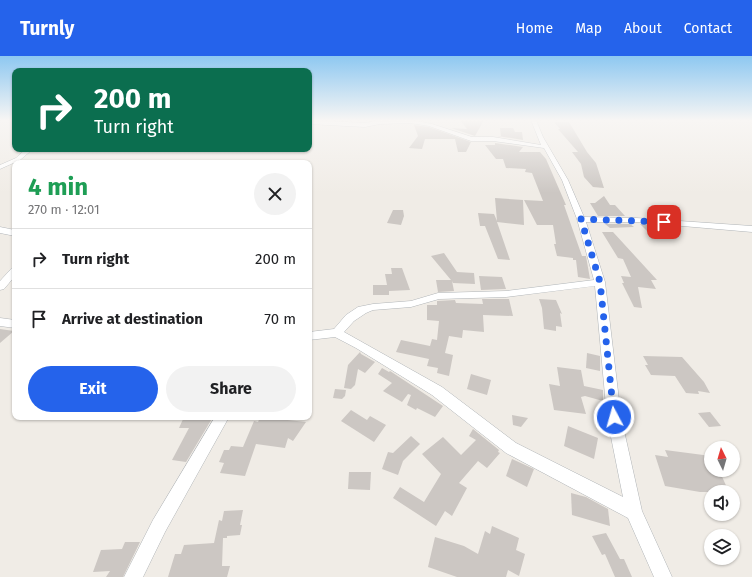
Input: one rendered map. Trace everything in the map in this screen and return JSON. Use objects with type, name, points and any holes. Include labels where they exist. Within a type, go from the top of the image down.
[{"type":"street","points":[[526,144],[546,147]]},
{"type":"street","points":[[544,144],[565,180],[581,219],[600,282],[614,417],[634,512],[662,577]]},
{"type":"street","points":[[16,160],[26,152]]},
{"type":"street","points":[[0,167],[12,162]]},
{"type":"street","points":[[581,219],[636,220],[752,229]]},
{"type":"street","points":[[0,230],[12,232]]},
{"type":"street","points":[[0,287],[12,273]]},
{"type":"street","points":[[337,333],[350,318],[362,310],[373,307],[411,304],[438,296],[506,294],[600,282]]},
{"type":"street","points":[[0,322],[12,324]]},
{"type":"street","points":[[312,336],[337,333],[360,345],[438,391],[511,448],[634,512]]},
{"type":"street","points":[[133,577],[159,526],[220,420]]},
{"type":"building","points":[[412,144],[423,144],[422,149],[409,148]]},
{"type":"building","points":[[456,144],[470,144],[466,152],[458,152]]},
{"type":"building","points":[[504,144],[523,147],[519,152],[540,152],[546,159],[566,205],[564,205],[582,256],[586,256],[590,279],[578,277],[576,260],[573,260],[573,258],[557,256],[554,244],[556,244],[553,225],[537,225],[524,200],[543,201],[532,173],[525,172],[526,169],[506,168],[503,159],[496,159],[485,145]]},
{"type":"building","points":[[571,144],[582,144],[596,163],[604,188],[593,187],[584,177],[581,164],[572,152],[578,152]]},
{"type":"building","points":[[604,196],[610,205],[615,205],[625,216],[598,216],[590,203],[595,203]]},
{"type":"building","points":[[495,198],[523,200],[524,225],[497,222],[510,260],[498,259],[485,226],[480,226],[478,213],[494,214],[497,221]]},
{"type":"building","points":[[393,210],[403,210],[404,216],[401,225],[387,223]]},
{"type":"building","points":[[605,224],[630,224],[634,227],[610,228]]},
{"type":"building","points":[[640,224],[652,225],[662,234],[650,234]]},
{"type":"building","points":[[602,232],[613,232],[657,280],[651,280],[656,289],[638,287],[642,308],[634,307],[622,283],[624,283],[621,276],[631,277],[623,259],[618,258]]},
{"type":"building","points":[[444,253],[457,272],[474,273],[475,284],[453,283],[452,281],[454,291],[438,292],[436,280],[451,280],[431,256]]},
{"type":"building","points":[[391,268],[402,268],[410,290],[389,291],[389,295],[373,295],[373,285],[387,285],[385,274],[392,274]]},
{"type":"building","points":[[479,276],[502,277],[506,289],[481,290]]},
{"type":"building","points":[[482,299],[509,299],[513,316],[483,315],[484,332],[463,330],[462,338],[449,336],[445,353],[453,355],[449,376],[437,373],[438,368],[427,366],[429,359],[396,352],[401,340],[430,346],[432,339],[437,340],[439,321],[427,320],[427,305],[437,305],[437,301],[455,300],[456,303],[483,304]]},
{"type":"building","points":[[539,299],[556,300],[562,314],[560,313],[562,327],[556,326],[556,331],[544,329],[542,308]]},
{"type":"building","points":[[0,329],[12,331],[12,333],[0,343]]},
{"type":"building","points":[[360,352],[375,362],[365,373],[358,369],[355,385],[351,389],[344,388],[348,365]]},
{"type":"building","points":[[587,353],[600,356],[600,371],[586,368]]},
{"type":"building","points":[[643,356],[682,357],[704,382],[710,393],[698,391],[699,394],[686,393],[675,376],[651,375],[645,365],[648,365]]},
{"type":"building","points":[[557,367],[581,370],[584,386],[603,390],[603,401],[585,396],[581,397],[586,414],[554,410],[549,384],[560,386]]},
{"type":"building","points":[[382,368],[389,372],[390,371],[443,406],[435,417],[407,405],[411,395],[408,394],[402,402],[383,391],[392,383],[378,374]]},
{"type":"building","points":[[471,374],[491,380],[487,395],[467,389]]},
{"type":"building","points":[[335,389],[346,390],[345,396],[342,399],[333,398]]},
{"type":"building","points":[[351,410],[367,420],[370,416],[386,425],[374,442],[341,421]]},
{"type":"building","points":[[710,412],[721,426],[709,427],[698,413]]},
{"type":"building","points":[[512,415],[528,418],[521,427],[513,425]]},
{"type":"building","points":[[183,420],[211,420],[186,462],[172,460],[189,428],[179,428]]},
{"type":"building","points":[[259,420],[288,420],[306,422],[293,441],[288,438],[285,448],[256,444],[245,476],[220,473],[224,463],[219,462],[224,450],[229,450],[231,446],[243,447],[254,421],[258,422]]},
{"type":"building","points":[[568,426],[598,438],[594,459],[564,446]]},
{"type":"building","points":[[473,429],[499,450],[498,452],[500,453],[487,468],[478,461],[459,483],[467,488],[452,516],[445,511],[436,526],[393,498],[400,487],[424,502],[441,474],[422,454],[443,437],[461,455],[476,440],[469,436]]},
{"type":"building","points":[[411,436],[420,444],[403,461],[398,475],[382,469],[388,452],[393,453]]},
{"type":"building","points":[[665,450],[704,455],[704,477],[722,477],[726,485],[704,485],[704,492],[665,486],[655,455],[668,457]]},
{"type":"building","points":[[512,459],[534,469],[527,487],[506,476]]},
{"type":"building","points":[[349,472],[371,472],[370,490],[348,489]]},
{"type":"building","points":[[571,493],[586,497],[608,509],[610,526],[572,515]]},
{"type":"building","points":[[243,510],[240,535],[227,536],[227,538],[223,538],[222,566],[230,566],[227,577],[168,577],[175,554],[181,554],[184,545],[214,543],[219,520],[222,521],[224,511]]},
{"type":"building","points":[[492,526],[519,538],[516,550],[525,554],[519,576],[508,570],[506,577],[457,577],[428,567],[435,537],[464,546],[478,554],[485,531],[490,534]]},
{"type":"building","points":[[606,533],[620,559],[624,559],[632,577],[615,577],[605,554],[602,555],[592,536]]},
{"type":"building","points":[[125,542],[140,542],[123,577],[106,577],[110,571],[93,572],[101,550],[122,549]]},
{"type":"route","points":[[614,417],[600,282],[581,219],[664,222]]}]
